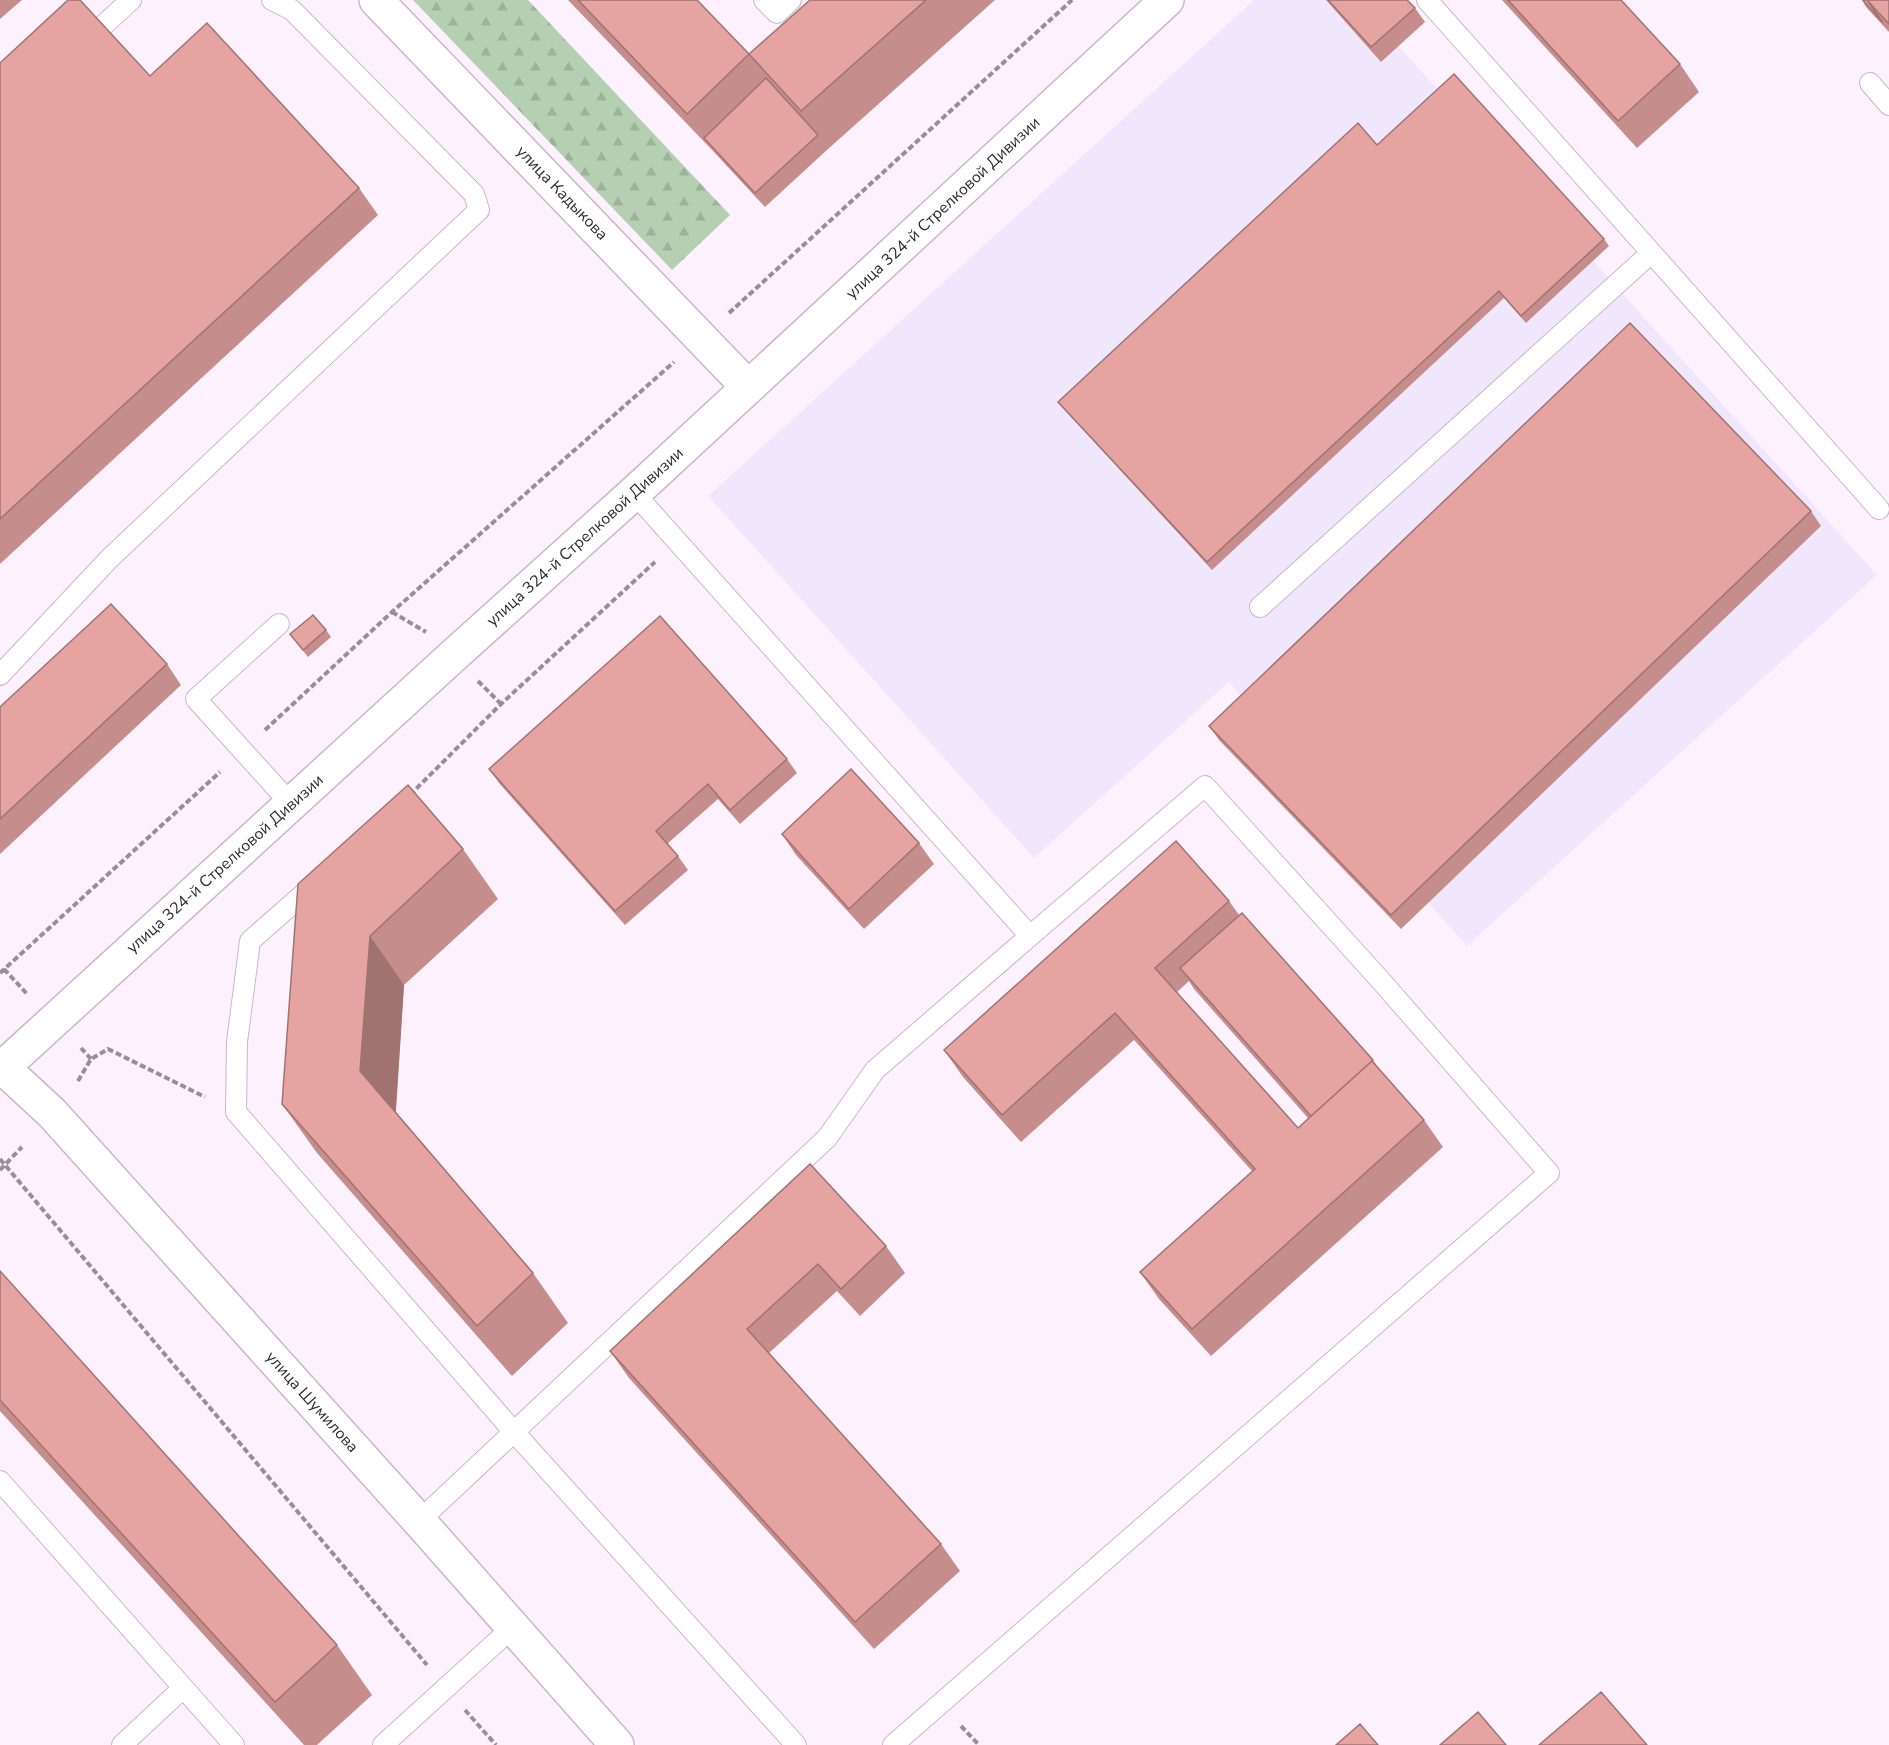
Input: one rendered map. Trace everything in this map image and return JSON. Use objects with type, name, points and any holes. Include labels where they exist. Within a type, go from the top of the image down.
[{"type":"street","name":"улица Кадыкова","points":[[376,0],[748,387]]},
{"type":"street","name":"улица 324-й Стрелковой Дивизии","points":[[1,1068],[634,493],[1167,0]]},
{"type":"street","name":"улица Шумилова","points":[[1,1068],[52,1113],[617,1745]]},
{"type":"lane","points":[[70,56],[130,0]]},
{"type":"lane","points":[[0,675],[110,558],[479,210],[474,194],[292,10],[272,0]]},
{"type":"lane","points":[[764,0],[777,13],[791,0]]},
{"type":"lane","points":[[1427,0],[1879,509]]},
{"type":"lane","points":[[1870,83],[1889,105]]},
{"type":"lane","points":[[1260,607],[1652,253]]},
{"type":"lane","points":[[634,493],[1030,936]]},
{"type":"lane","points":[[279,624],[196,699],[291,804]]},
{"type":"lane","points":[[419,1521],[827,1138],[875,1070],[1204,786],[1382,982],[1549,1173],[893,1745]]},
{"type":"lane","points":[[333,868],[250,941],[237,1042],[236,1112],[514,1432],[796,1745]]},
{"type":"lane","points":[[1,1485],[234,1745]]},
{"type":"lane","points":[[384,1745],[513,1627]]},
{"type":"lane","points":[[122,1745],[183,1688]]},
{"type":"path","points":[[33,1000],[2,971],[392,612],[701,338],[1072,0]]},
{"type":"path","points":[[408,796],[501,704],[677,542]]},
{"type":"path","points":[[392,612],[430,633]]},
{"type":"path","points":[[471,674],[501,704]]},
{"type":"path","points":[[81,1048],[91,1059]]},
{"type":"path","points":[[78,1081],[91,1059],[108,1049],[236,1112]]},
{"type":"path","points":[[0,1170],[22,1147]]},
{"type":"path","points":[[0,1159],[445,1688],[496,1745]]},
{"type":"shaded area","points":[[1254,0],[1357,0],[1877,575],[1467,946],[1229,682],[1034,858],[708,496]]},
{"type":"green space","points":[[413,0],[528,0],[730,215],[672,270]]},
{"type":"building","points":[[68,0],[80,0],[150,76],[207,23],[359,188],[0,519],[0,63]]},
{"type":"building","points":[[578,0],[697,0],[749,54],[687,114]]},
{"type":"building","points":[[810,0],[926,0],[801,111],[749,54]]},
{"type":"building","points":[[1328,0],[1407,0],[1415,8],[1371,47]]},
{"type":"building","points":[[1508,0],[1621,0],[1680,64],[1618,121]]},
{"type":"building","points":[[1863,0],[1867,0],[1883,23]]},
{"type":"building","points":[[1867,0],[1889,0],[1889,24]]},
{"type":"building","points":[[1454,74],[1604,239],[1521,316],[1499,291],[1207,562],[1058,402],[1358,123],[1377,145]]},
{"type":"building","points":[[766,78],[818,135],[755,193],[704,138]]},
{"type":"building","points":[[1630,323],[1811,511],[1391,915],[1209,726]]},
{"type":"building","points":[[111,604],[167,664],[0,819],[0,707]]},
{"type":"building","points":[[313,615],[326,630],[303,650],[290,634]]},
{"type":"building","points":[[660,616],[787,759],[730,810],[708,784],[656,831],[678,856],[615,911],[489,769]]},
{"type":"building","points":[[851,769],[919,843],[849,909],[782,834]]},
{"type":"building","points":[[408,785],[463,849],[370,936],[360,1071],[533,1273],[477,1326],[282,1104],[298,884]]},
{"type":"building","points":[[1176,841],[1229,901],[1155,968],[1298,1128],[1372,1061],[1424,1120],[1192,1329],[1140,1272],[1255,1169],[1115,1013],[1002,1115],[944,1050]]},
{"type":"building","points":[[1242,913],[1373,1060],[1311,1116],[1180,968]]},
{"type":"building","points":[[810,1164],[886,1246],[841,1289],[818,1264],[747,1329],[941,1544],[855,1622],[610,1351]]},
{"type":"building","points":[[0,1271],[337,1645],[275,1702],[0,1400]]},
{"type":"building","points":[[1601,1692],[1647,1745],[1539,1745]]},
{"type":"building","points":[[1478,1712],[1506,1745],[1440,1745]]},
{"type":"building","points":[[1360,1724],[1378,1745],[1336,1745]]}]
